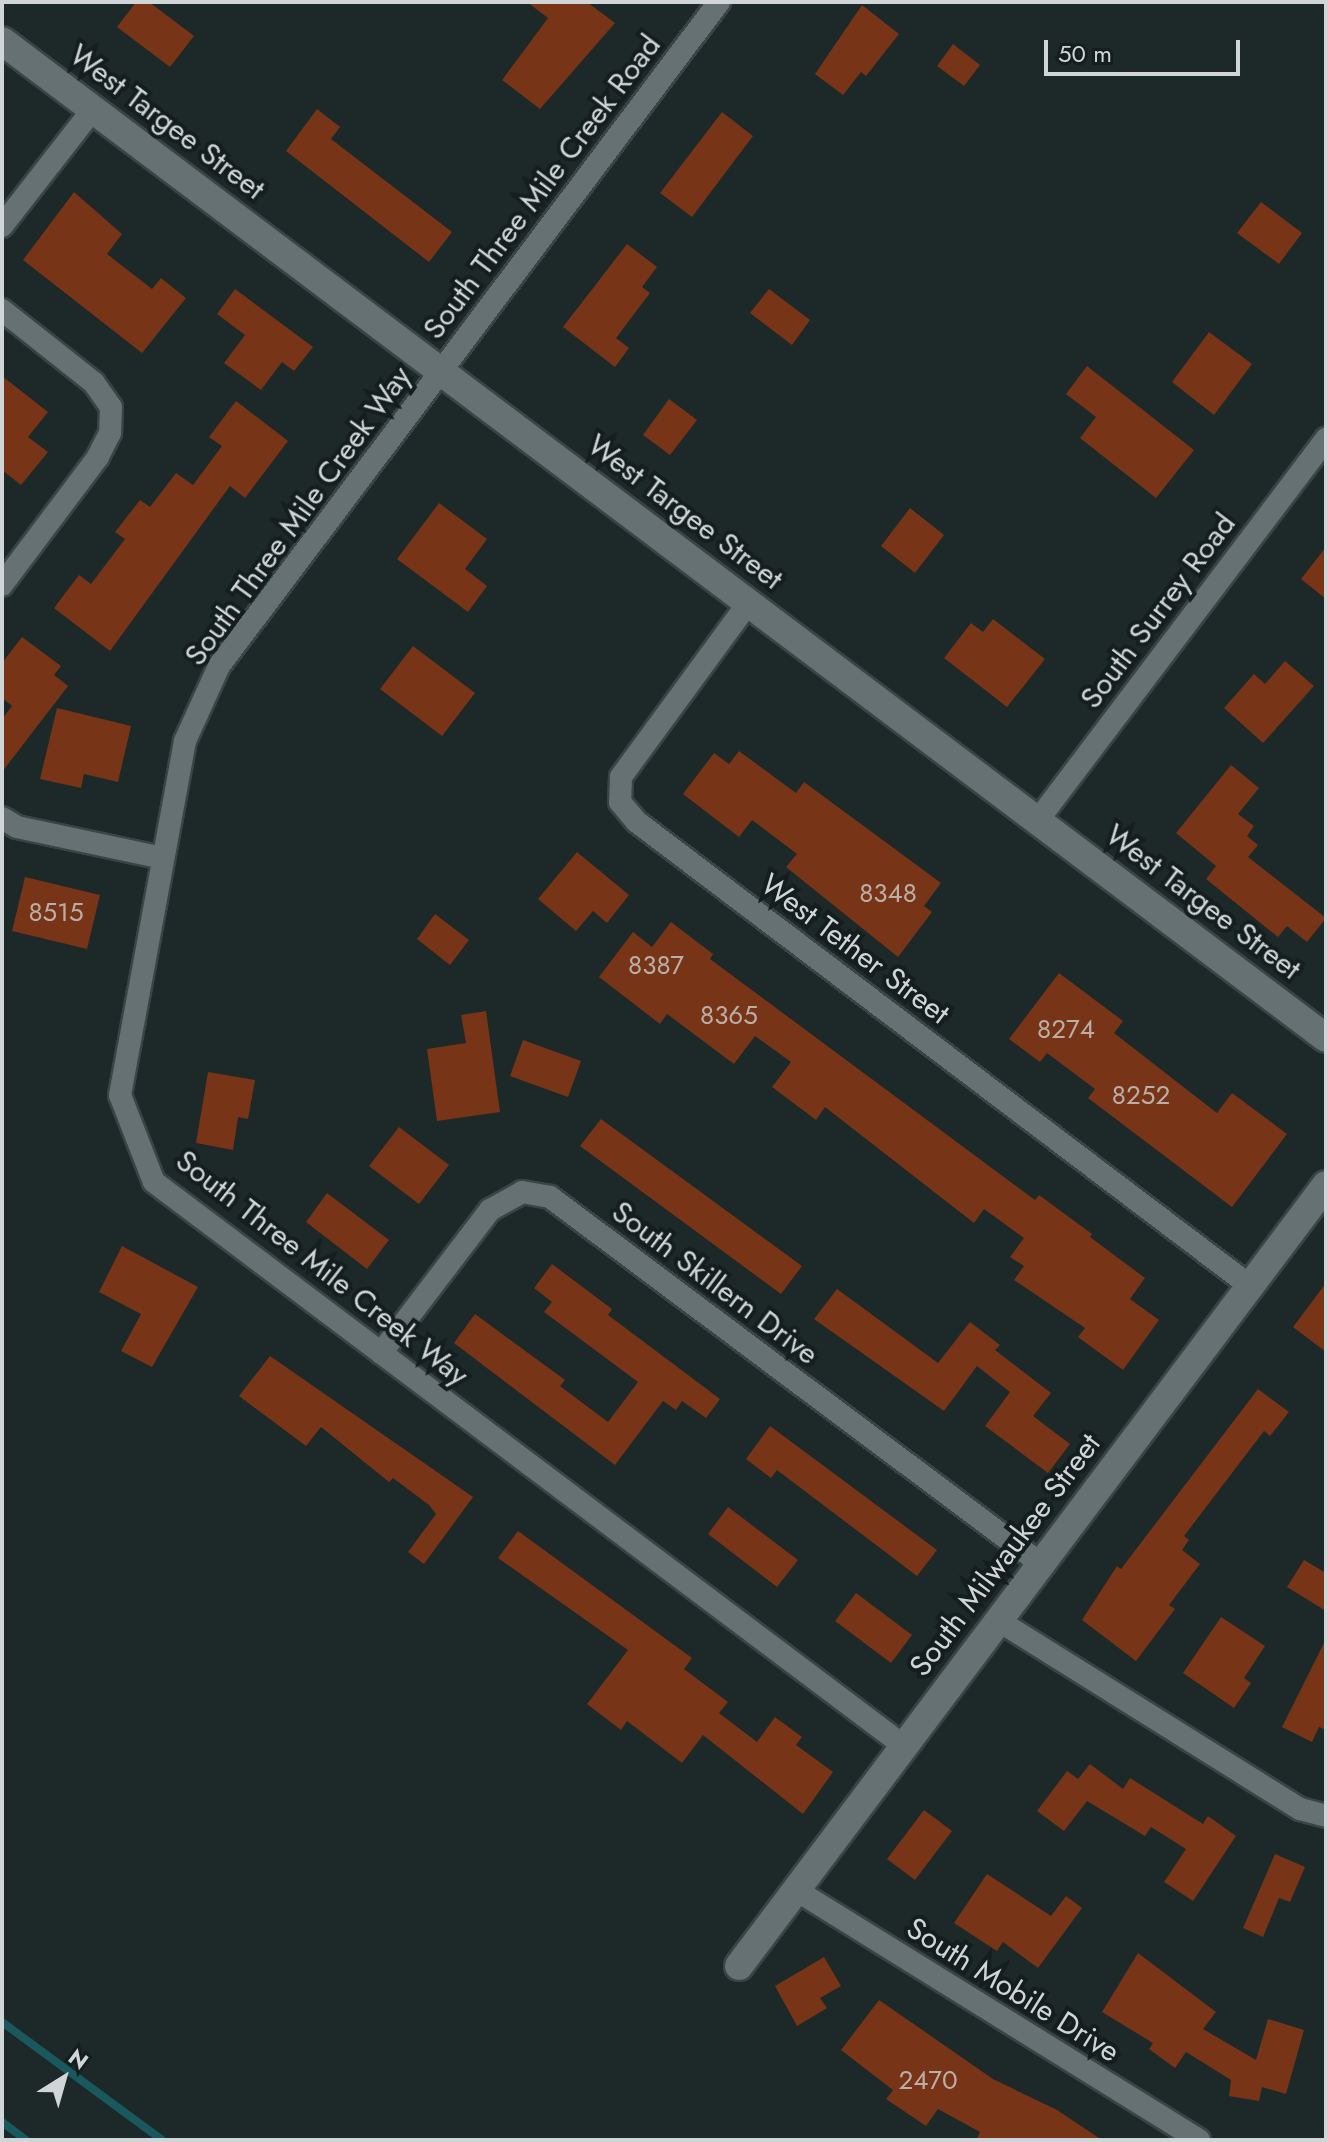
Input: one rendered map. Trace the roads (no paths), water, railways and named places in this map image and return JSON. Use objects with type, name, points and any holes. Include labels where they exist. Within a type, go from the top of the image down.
[{"type":"street","name":"South Three Mile Creek Road","points":[[441,371],[719,2]]},
{"type":"street","name":"West Targee Street","points":[[2,41],[1326,1038]]},
{"type":"street","points":[[2,226],[93,109]]},
{"type":"street","points":[[2,310],[94,383],[111,407],[110,433],[98,457],[2,585]]},
{"type":"street","name":"South Three Mile Creek Way","points":[[441,371],[219,666],[185,741],[120,1095],[154,1182],[904,1746]]},
{"type":"street","name":"South Surrey Road","points":[[1038,820],[1326,439]]},
{"type":"street","name":"West Tether Street","points":[[749,602],[621,777],[620,802],[649,831],[1250,1286]]},
{"type":"street","points":[[2,818],[17,827],[163,858]]},
{"type":"street","name":"South Milwaukee Street","points":[[739,1966],[1326,1185]]},
{"type":"street","name":"South Skillern Drive","points":[[381,1353],[490,1210],[522,1192],[550,1197],[1041,1564]]},
{"type":"street","points":[[999,1621],[1300,1809],[1326,1816]]},
{"type":"street","name":"South Mobile Drive","points":[[796,1890],[1199,2140]]},
{"type":"waterway","points":[[2,2022],[162,2140]]},
{"type":"waterway","points":[[2,2122],[26,2140]]}]
